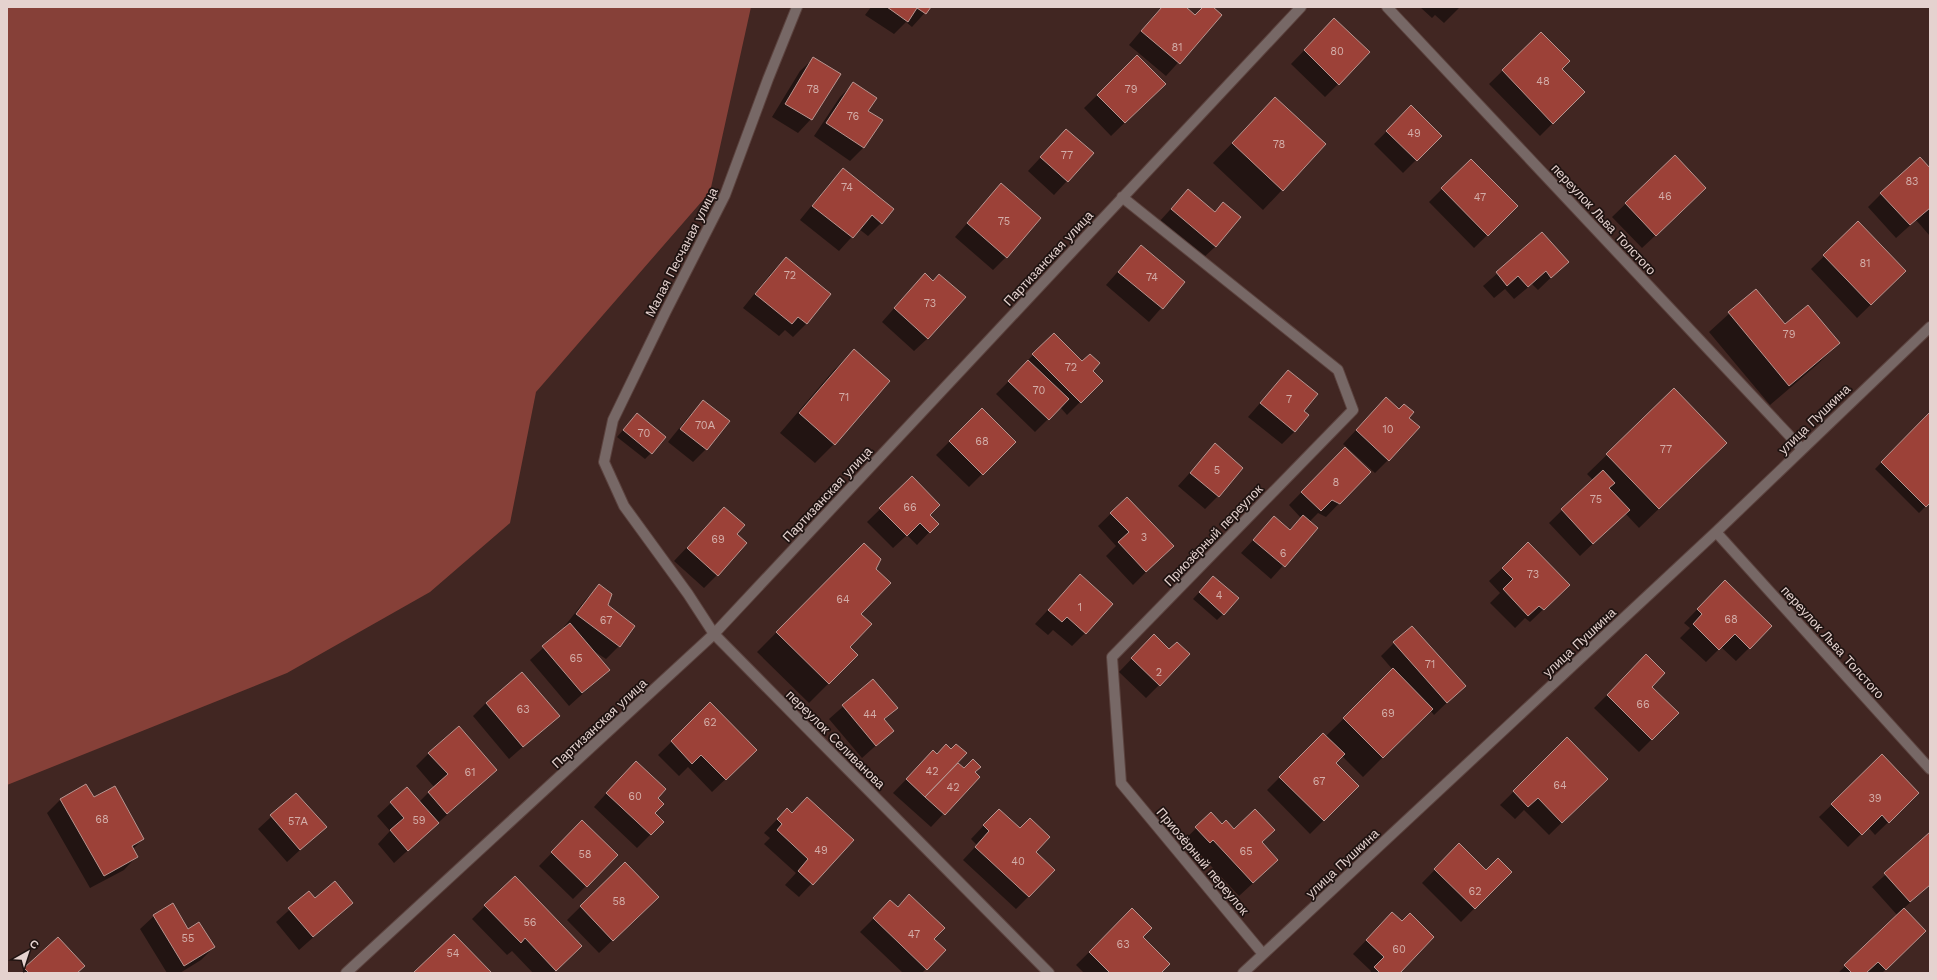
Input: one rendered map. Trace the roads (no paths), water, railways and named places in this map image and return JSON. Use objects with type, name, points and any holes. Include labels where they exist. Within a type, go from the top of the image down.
[{"type":"street","name":"Малая Песчаная улица","points":[[624,506],[604,462],[613,420],[725,195],[768,78],[797,7]]},
{"type":"street","name":"Партизанская улица","points":[[346,973],[714,634],[1301,7]]},
{"type":"street","name":"переулок Льва Толстого","points":[[1387,7],[1802,449]]},
{"type":"street","name":"Приозёрный переулок","points":[[1122,197],[1338,370],[1353,410],[1112,657],[1121,783],[1263,954]]},
{"type":"street","name":"улица Пушкина","points":[[1243,973],[1716,532],[1930,327]]},
{"type":"street","name":"переулок Селиванова","points":[[624,506],[688,594],[714,634],[1050,973]]},
{"type":"street","name":"переулок Льва Толстого","points":[[1716,532],[1930,769]]}]
